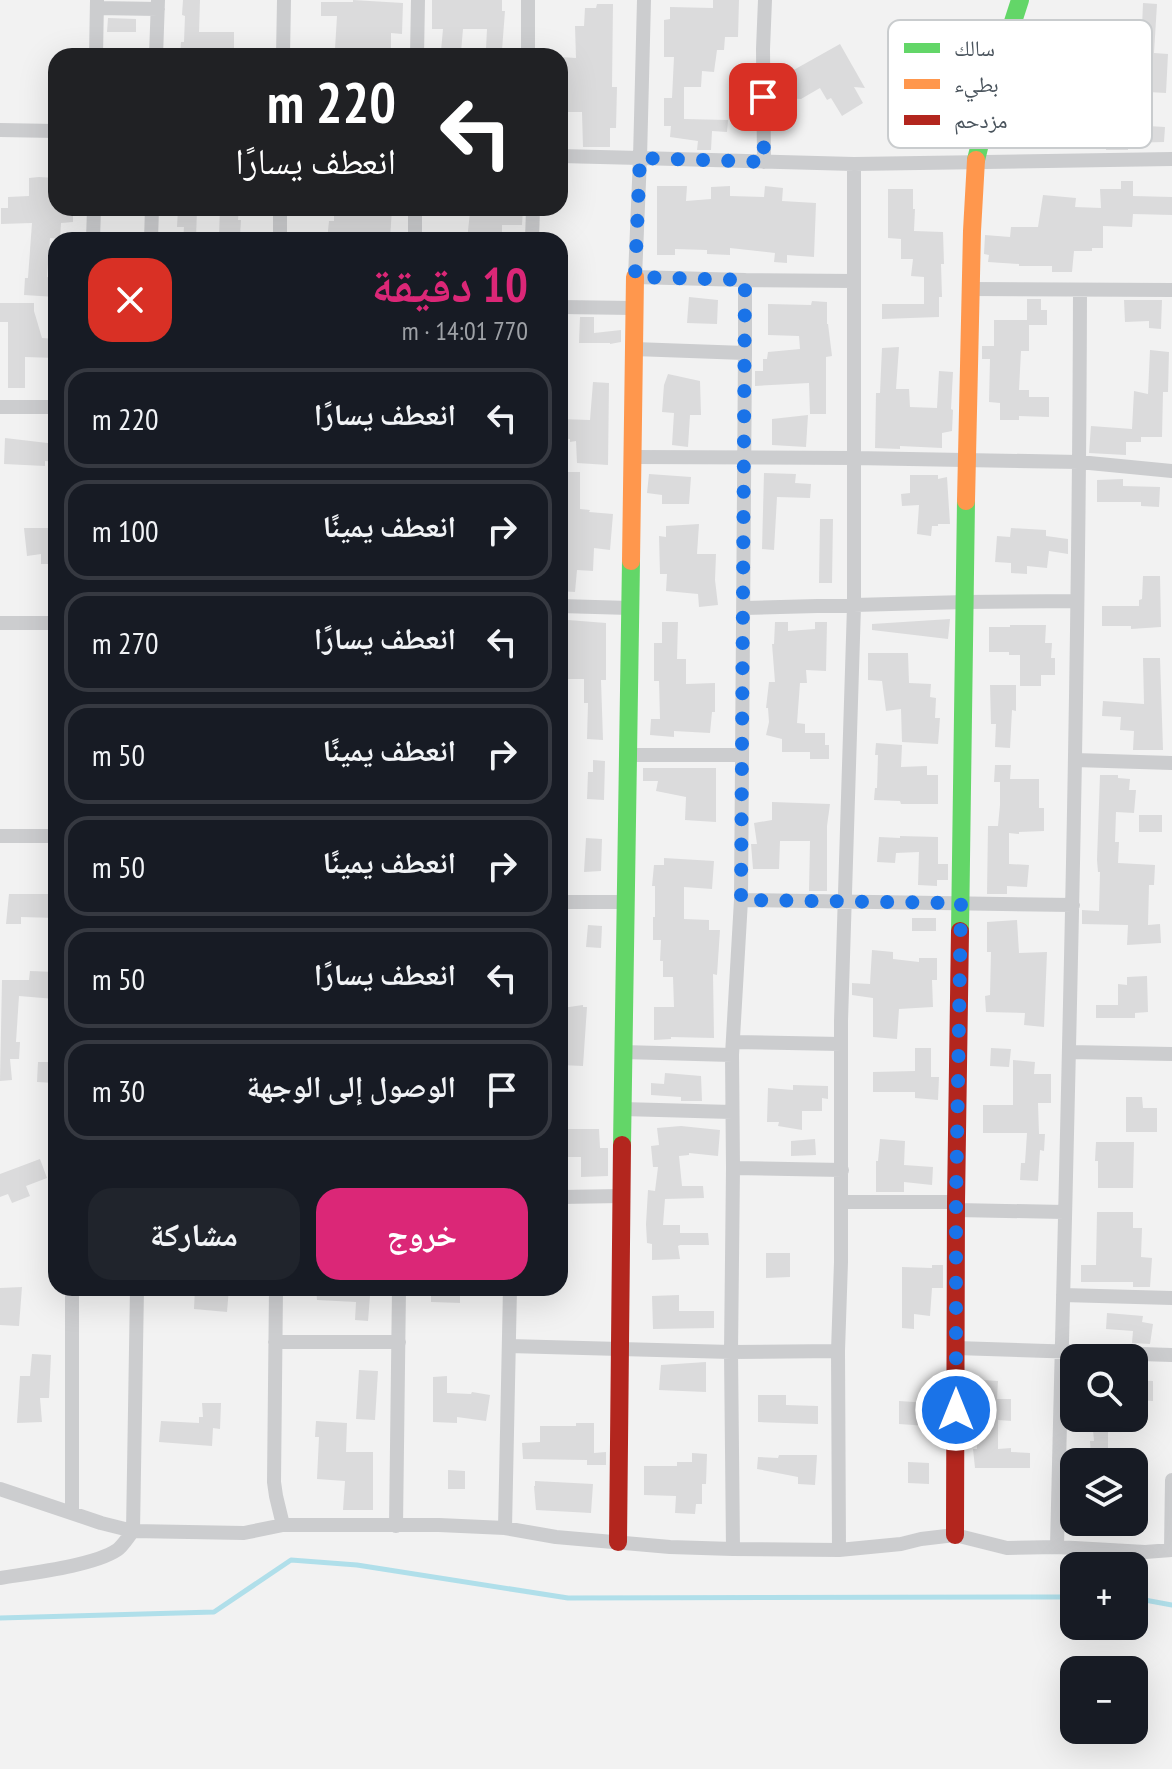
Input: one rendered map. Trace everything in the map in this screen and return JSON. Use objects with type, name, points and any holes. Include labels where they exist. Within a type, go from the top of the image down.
[{"type":"street","points":[[283,48],[284,0]]},
{"type":"street","points":[[417,48],[418,0]]},
{"type":"street","points":[[528,0],[528,48]]},
{"type":"street","points":[[618,1542],[634,308],[644,0]]},
{"type":"street","points":[[764,162],[765,0]]},
{"type":"street","points":[[1014,20],[1020,0]]},
{"type":"street","points":[[96,48],[97,4],[158,5],[156,48]]},
{"type":"street","points":[[0,130],[48,131]]},
{"type":"street","points":[[955,1535],[956,1206],[967,459],[975,164],[979,148]]},
{"type":"street","points":[[568,156],[854,164],[1172,159]]},
{"type":"street","points":[[839,1550],[841,1044],[854,606],[854,164]]},
{"type":"street","points":[[635,277],[854,281]]},
{"type":"street","points":[[733,1549],[732,1048],[741,900],[745,280]]},
{"type":"street","points":[[971,289],[1172,290]]},
{"type":"street","points":[[1062,1344],[1073,905],[1080,290]]},
{"type":"street","points":[[568,307],[634,308]]},
{"type":"street","points":[[634,349],[745,353]]},
{"type":"street","points":[[0,407],[48,407]]},
{"type":"street","points":[[633,457],[967,459],[1079,462],[1172,471]]},
{"type":"street","points":[[744,608],[1076,601]]},
{"type":"street","points":[[568,606],[630,608]]},
{"type":"street","points":[[0,623],[48,623]]},
{"type":"street","points":[[629,755],[742,755]]},
{"type":"street","points":[[1075,760],[1172,763]]},
{"type":"street","points":[[0,836],[48,836]]},
{"type":"street","points":[[741,900],[1073,905]]},
{"type":"street","points":[[568,902],[626,902]]},
{"type":"street","points":[[623,1052],[841,1044]]},
{"type":"street","points":[[1070,1052],[1172,1054]]},
{"type":"street","points":[[622,1109],[732,1112]]},
{"type":"street","points":[[733,1168],[842,1170]]},
{"type":"street","points":[[568,1197],[622,1196]]},
{"type":"street","points":[[841,1202],[1064,1212]]},
{"type":"street","points":[[1063,1295],[1172,1298]]},
{"type":"street","points":[[72,1296],[72,1513]]},
{"type":"street","points":[[0,1578],[81,1564],[98,1558],[118,1550],[133,1531],[137,1296]]},
{"type":"street","points":[[276,1296],[274,1482],[283,1525]]},
{"type":"street","points":[[396,1526],[399,1296]]},
{"type":"street","points":[[505,1528],[510,1296]]},
{"type":"street","points":[[275,1342],[399,1342]]},
{"type":"street","points":[[509,1346],[731,1352],[838,1351]]},
{"type":"street","points":[[956,1348],[1060,1351]]},
{"type":"street","points":[[1148,1354],[1172,1355]]},
{"type":"street","points":[[1057,1547],[1060,1429]]},
{"type":"street","points":[[0,1489],[133,1531],[244,1533],[283,1525],[439,1525],[505,1528],[556,1537],[670,1547],[839,1550],[955,1535],[1007,1548],[1057,1547],[1145,1552],[1172,1550],[1172,1480]]},
{"type":"building","points":[[183,0],[200,0],[199,32],[234,32],[234,48],[181,48],[181,42],[184,42],[185,16],[182,15]]},
{"type":"building","points":[[432,0],[502,0],[502,11],[505,11],[502,48],[486,48],[487,29],[463,29],[461,48],[441,48],[443,29],[432,29]]},
{"type":"building","points":[[713,0],[739,0],[738,37],[725,37],[724,50],[717,50],[714,72],[702,71],[701,87],[684,87],[684,119],[728,120],[727,132],[712,131],[711,150],[697,150],[698,141],[670,137],[671,126],[664,126],[664,98],[672,98],[674,57],[664,57],[664,20],[670,19],[670,7],[713,8]]},
{"type":"building","points":[[321,2],[403,3],[402,34],[391,33],[391,48],[335,48],[337,16],[321,16]]},
{"type":"building","points":[[1143,3],[1157,4],[1154,53],[1168,54],[1166,93],[1152,92],[1152,20],[1142,20]]},
{"type":"building","points":[[597,4],[613,4],[612,87],[617,87],[616,128],[610,128],[610,147],[583,147],[582,112],[568,112],[568,58],[576,58],[575,26],[584,26],[585,8],[596,8]]},
{"type":"building","points":[[108,18],[136,19],[136,32],[107,32]]},
{"type":"building","points":[[840,44],[865,88],[854,87],[863,103],[842,116],[831,98],[827,100],[820,88],[801,99],[784,98],[774,81]]},
{"type":"building","points":[[1152,126],[1165,127],[1164,142],[1152,142]]},
{"type":"building","points":[[1106,148],[1128,148],[1128,150]]},
{"type":"building","points":[[29,178],[48,178],[48,216],[73,216],[73,222],[61,223],[60,232],[48,232],[48,296],[24,295],[32,223],[1,224],[1,208],[8,208],[8,197],[29,196]]},
{"type":"building","points":[[1121,181],[1133,181],[1133,196],[1172,197],[1172,215],[1133,214],[1132,227],[1103,226],[1103,248],[1074,251],[1072,272],[1052,272],[1052,266],[988,262],[989,255],[984,254],[985,235],[1010,237],[1011,227],[1038,227],[1043,195],[1076,198],[1075,207],[1101,208],[1100,189],[1121,189]]},
{"type":"building","points":[[657,186],[687,186],[686,201],[711,199],[711,187],[730,186],[730,196],[764,197],[765,186],[783,188],[782,201],[816,203],[814,257],[787,255],[787,263],[774,262],[775,253],[730,248],[730,255],[707,254],[707,250],[675,249],[675,255],[657,255]]},
{"type":"building","points":[[888,189],[913,189],[914,231],[943,232],[944,264],[941,264],[939,317],[882,319],[882,304],[924,304],[924,277],[911,276],[913,259],[901,259],[901,239],[888,238]]},
{"type":"building","points":[[178,216],[197,216],[196,232],[184,232],[184,227],[177,227]]},
{"type":"building","points":[[220,216],[238,216],[240,232],[219,232]]},
{"type":"building","points":[[334,216],[392,216],[390,232],[328,232],[329,221],[334,221]]},
{"type":"building","points":[[470,216],[523,216],[522,225],[502,225],[502,232],[468,232]]},
{"type":"building","points":[[689,297],[718,300],[717,324],[687,323]]},
{"type":"building","points":[[1027,299],[1041,299],[1041,310],[1047,310],[1047,325],[1029,325],[1029,351],[1021,351],[1019,390],[1029,390],[1029,397],[1049,397],[1049,417],[1019,416],[1019,420],[1000,420],[1000,403],[989,402],[990,359],[982,359],[982,346],[994,346],[994,320],[1027,320]]},
{"type":"building","points":[[1124,300],[1162,300],[1161,329],[1149,328],[1149,321],[1125,322]]},
{"type":"building","points":[[812,301],[827,302],[832,356],[826,357],[826,414],[810,414],[809,383],[755,386],[755,371],[763,371],[763,359],[767,359],[768,352],[800,349],[799,336],[768,335],[768,304],[811,305]]},
{"type":"building","points":[[0,303],[34,303],[42,338],[48,338],[48,358],[25,357],[25,388],[8,388],[8,322],[0,322]]},
{"type":"building","points":[[580,317],[594,317],[594,333],[621,330],[621,342],[579,343]]},
{"type":"building","points":[[899,347],[896,389],[909,389],[910,407],[937,408],[939,371],[953,372],[952,431],[942,433],[942,448],[875,448],[876,393],[880,393],[882,348]]},
{"type":"building","points":[[1150,350],[1169,352],[1168,392],[1163,392],[1162,437],[1141,437],[1141,442],[1126,442],[1126,455],[1089,453],[1091,426],[1132,429],[1134,391],[1148,394]]},
{"type":"building","points":[[668,374],[700,381],[701,415],[690,415],[688,447],[672,445],[674,413],[662,412]]},
{"type":"building","points":[[593,382],[609,383],[608,465],[577,463],[576,441],[570,442],[568,439],[568,419],[590,420]]},
{"type":"building","points":[[808,415],[806,447],[772,445],[772,419]]},
{"type":"building","points":[[5,438],[48,443],[45,466],[4,464]]},
{"type":"building","points":[[568,472],[580,472],[580,509],[613,514],[610,550],[594,548],[593,571],[577,570],[575,592],[568,592]]},
{"type":"building","points":[[764,473],[796,474],[795,483],[811,484],[810,498],[777,497],[774,550],[762,549]]},
{"type":"building","points":[[649,474],[691,477],[689,504],[662,504],[662,495],[647,493]]},
{"type":"building","points":[[910,475],[938,475],[938,479],[947,477],[950,524],[932,526],[931,536],[917,534],[919,505],[902,506],[901,494],[910,493]]},
{"type":"building","points":[[1123,479],[1123,486],[1160,487],[1159,507],[1141,506],[1141,502],[1097,502],[1097,480]]},
{"type":"building","points":[[820,519],[833,519],[832,583],[819,583]]},
{"type":"building","points":[[699,524],[697,554],[716,554],[718,605],[699,607],[698,594],[666,591],[667,574],[660,574],[659,536],[666,537],[666,526]]},
{"type":"building","points":[[24,528],[48,528],[48,564],[41,564],[41,554],[27,556]]},
{"type":"building","points":[[1011,528],[1046,530],[1046,536],[1068,539],[1068,554],[1049,551],[1047,568],[1027,566],[1027,574],[1011,573],[1011,563],[995,562],[997,536],[1010,537]]},
{"type":"building","points":[[1143,576],[1160,576],[1161,627],[1131,629],[1131,626],[1102,626],[1102,606],[1139,606]]},
{"type":"building","points":[[950,619],[948,639],[872,630],[872,624]]},
{"type":"building","points":[[568,620],[606,623],[606,680],[601,680],[603,740],[587,739],[588,703],[584,703],[584,679],[568,679]]},
{"type":"building","points":[[662,622],[678,622],[677,659],[686,659],[686,684],[715,683],[715,712],[712,712],[710,733],[674,731],[674,737],[650,735],[651,719],[660,719],[659,681],[654,681],[654,643],[662,643]]},
{"type":"building","points":[[775,622],[788,622],[788,631],[815,629],[815,622],[827,622],[826,671],[806,670],[807,683],[800,683],[797,723],[805,724],[805,733],[825,733],[829,759],[810,759],[810,752],[782,752],[782,739],[766,735],[769,682],[775,682],[772,644]]},
{"type":"building","points":[[1046,625],[1045,643],[1052,643],[1055,675],[1041,675],[1041,686],[1020,686],[1020,655],[989,652],[989,627]]},
{"type":"building","points":[[868,653],[908,653],[909,683],[931,684],[930,697],[936,698],[935,718],[940,718],[938,744],[902,742],[901,709],[886,711],[882,681],[868,680]]},
{"type":"building","points":[[1143,658],[1160,658],[1163,750],[1133,750],[1134,731],[1120,730],[1121,717],[1102,716],[1103,701],[1144,704]]},
{"type":"building","points":[[990,685],[1016,685],[1016,711],[1012,710],[1010,748],[995,747],[996,724],[991,724]]},
{"type":"building","points":[[876,743],[902,745],[901,767],[927,766],[927,775],[938,775],[938,804],[874,800],[877,788]]},
{"type":"building","points":[[593,760],[605,761],[604,800],[587,799],[588,772],[593,772]]},
{"type":"building","points":[[995,765],[1011,765],[1010,779],[1039,779],[1039,808],[1044,808],[1044,831],[1009,833],[1009,864],[1029,865],[1027,887],[1007,886],[1007,894],[987,894],[988,826],[998,826],[1000,805],[1000,782],[994,782]]},
{"type":"building","points":[[643,768],[716,768],[716,822],[685,820],[686,797],[656,791],[658,781],[643,781]]},
{"type":"building","points":[[1100,775],[1130,779],[1129,790],[1136,790],[1134,813],[1116,812],[1118,863],[1155,865],[1154,885],[1149,885],[1148,925],[1160,924],[1161,943],[1127,945],[1128,925],[1082,924],[1082,910],[1099,911]]},
{"type":"building","points":[[772,802],[830,804],[827,891],[809,891],[810,841],[780,841],[779,869],[753,869],[751,844],[757,844],[754,823],[772,820]]},
{"type":"building","points":[[1139,815],[1162,815],[1162,832],[1139,832]]},
{"type":"building","points":[[879,837],[938,837],[938,864],[948,864],[948,880],[937,880],[937,886],[918,885],[919,852],[896,853],[895,863],[877,862]]},
{"type":"building","points":[[586,838],[602,839],[601,871],[584,872]]},
{"type":"building","points":[[664,858],[714,861],[712,889],[684,887],[684,919],[709,920],[709,930],[720,930],[717,975],[713,974],[714,1038],[671,1037],[654,1040],[654,1007],[674,1007],[673,977],[663,977],[661,940],[653,940],[654,865],[664,865]]},
{"type":"building","points":[[9,894],[48,894],[48,918],[21,917],[21,924],[6,924]]},
{"type":"building","points":[[912,918],[936,918],[936,931],[912,931]]},
{"type":"building","points":[[1017,920],[1019,953],[1047,952],[1044,1027],[1024,1025],[1025,1013],[986,1012],[985,996],[990,995],[991,952],[987,952],[987,922]]},
{"type":"building","points":[[588,925],[602,926],[601,948],[586,947]]},
{"type":"building","points":[[872,950],[893,952],[893,959],[919,962],[919,958],[937,958],[937,980],[932,980],[933,1007],[899,1009],[897,1039],[873,1037],[873,998],[852,995],[852,983],[870,984]]},
{"type":"building","points":[[30,971],[48,972],[48,998],[19,996],[16,1042],[20,1042],[19,1059],[10,1059],[12,1080],[0,1081],[2,980],[29,980]]},
{"type":"building","points":[[1147,976],[1148,1012],[1135,1013],[1135,1018],[1096,1018],[1096,1005],[1118,1005],[1118,984],[1127,985],[1127,977]]},
{"type":"building","points":[[568,1007],[587,1007],[583,1066],[568,1065]]},
{"type":"building","points":[[915,1048],[931,1048],[931,1077],[939,1077],[938,1100],[915,1098],[915,1092],[873,1092],[873,1072],[915,1071]]},
{"type":"building","points":[[991,1048],[1011,1049],[1009,1067],[990,1066]]},
{"type":"building","points":[[1013,1060],[1035,1062],[1034,1074],[1051,1074],[1051,1103],[1038,1103],[1039,1134],[1045,1134],[1044,1151],[1040,1150],[1038,1181],[1020,1180],[1021,1163],[1025,1163],[1027,1133],[983,1133],[983,1105],[1013,1105]]},
{"type":"building","points":[[38,1062],[48,1062],[48,1083],[37,1082]]},
{"type":"building","points":[[665,1073],[701,1076],[702,1101],[681,1101],[681,1097],[651,1095],[651,1083],[664,1084]]},
{"type":"building","points":[[793,1085],[828,1086],[828,1099],[822,1098],[822,1111],[802,1111],[802,1130],[778,1126],[779,1122],[767,1122],[768,1088],[793,1090]]},
{"type":"building","points":[[1126,1097],[1142,1097],[1143,1108],[1157,1108],[1157,1132],[1126,1132]]},
{"type":"building","points":[[681,1126],[720,1130],[718,1156],[689,1153],[679,1156],[682,1186],[703,1186],[704,1198],[665,1199],[663,1225],[680,1225],[680,1233],[708,1233],[709,1245],[680,1245],[680,1259],[652,1260],[652,1244],[647,1243],[648,1190],[655,1191],[658,1167],[653,1167],[651,1146],[659,1145],[657,1128]]},
{"type":"building","points":[[568,1129],[599,1129],[600,1148],[608,1148],[608,1176],[581,1177],[581,1157],[568,1157]]},
{"type":"building","points":[[815,1139],[816,1155],[791,1156],[791,1141]]},
{"type":"building","points":[[880,1139],[905,1141],[904,1165],[933,1167],[932,1185],[904,1182],[904,1192],[876,1192]]},
{"type":"building","points":[[1096,1142],[1134,1142],[1133,1188],[1098,1188]]},
{"type":"building","points":[[40,1159],[47,1178],[26,1186],[30,1196],[12,1203],[8,1194],[0,1197],[0,1174]]},
{"type":"building","points":[[1097,1212],[1133,1212],[1133,1228],[1142,1228],[1141,1257],[1152,1258],[1150,1287],[1133,1287],[1133,1282],[1081,1282],[1081,1265],[1096,1265]]},
{"type":"building","points":[[766,1253],[790,1253],[790,1277],[766,1278]]},
{"type":"building","points":[[932,1265],[943,1265],[943,1288],[932,1288],[930,1316],[914,1314],[914,1329],[902,1328],[902,1267],[932,1268]]},
{"type":"building","points":[[22,1287],[19,1326],[0,1325],[0,1288]]},
{"type":"building","points":[[679,1295],[679,1311],[714,1311],[714,1328],[653,1329],[652,1296]]},
{"type":"building","points":[[195,1296],[228,1296],[227,1312],[194,1309]]},
{"type":"building","points":[[317,1296],[370,1296],[368,1321],[355,1320],[356,1302],[317,1300]]},
{"type":"building","points":[[431,1296],[460,1296],[460,1303],[431,1302]]},
{"type":"building","points":[[1107,1313],[1143,1316],[1142,1322],[1153,1324],[1150,1344],[1132,1343],[1133,1331],[1106,1329]]},
{"type":"building","points":[[32,1354],[51,1355],[49,1398],[40,1398],[42,1422],[17,1423],[20,1376],[30,1376]]},
{"type":"building","points":[[706,1362],[706,1392],[659,1390],[661,1365]]},
{"type":"building","points":[[359,1370],[378,1371],[375,1420],[356,1419]]},
{"type":"building","points":[[447,1376],[447,1393],[490,1395],[486,1421],[457,1417],[457,1423],[433,1422],[433,1377]]},
{"type":"building","points":[[983,1380],[998,1381],[997,1399],[1011,1399],[1011,1421],[998,1420],[998,1449],[1011,1448],[1011,1452],[1030,1453],[1030,1468],[975,1468],[973,1449],[977,1449],[977,1420],[980,1419]]},
{"type":"building","points":[[1148,1381],[1153,1381],[1153,1401],[1148,1401]]},
{"type":"building","points":[[758,1395],[786,1395],[786,1405],[818,1406],[818,1424],[758,1422]]},
{"type":"building","points":[[899,1401],[928,1403],[927,1426],[899,1424]]},
{"type":"building","points":[[202,1403],[221,1403],[220,1429],[213,1428],[212,1446],[159,1442],[161,1421],[199,1423],[199,1417],[203,1417]]},
{"type":"building","points":[[316,1421],[347,1423],[346,1452],[373,1452],[373,1510],[343,1510],[345,1481],[317,1479],[319,1437],[315,1437]]},
{"type":"building","points":[[576,1423],[594,1423],[594,1453],[606,1452],[606,1465],[587,1465],[587,1460],[523,1459],[522,1443],[540,1442],[540,1426],[576,1426]]},
{"type":"building","points":[[1093,1432],[1108,1432],[1108,1448],[1090,1448],[1090,1441],[1094,1441]]},
{"type":"building","points":[[692,1453],[707,1454],[702,1504],[696,1504],[695,1514],[675,1513],[676,1496],[644,1495],[644,1466],[677,1466],[677,1462],[692,1462]]},
{"type":"building","points":[[779,1455],[817,1455],[815,1485],[798,1484],[798,1477],[757,1469],[758,1457],[778,1458]]},
{"type":"building","points":[[908,1462],[929,1463],[929,1484],[908,1483]]},
{"type":"building","points":[[448,1470],[465,1471],[465,1489],[448,1489]]},
{"type":"building","points":[[535,1481],[593,1484],[591,1513],[536,1510]]},
{"type":"waterway","points":[[0,1618],[214,1612],[291,1560],[357,1565],[568,1598],[1060,1597]]},
{"type":"waterway","points":[[1148,1601],[1172,1605]]},
{"type":"traffic: fast","points":[[1014,20],[1020,0]]},
{"type":"traffic: fast","points":[[976,160],[979,148]]},
{"type":"traffic: fast","points":[[960,931],[966,501]]},
{"type":"traffic: fast","points":[[622,1145],[631,561]]},
{"type":"traffic: slow","points":[[966,501],[976,160]]},
{"type":"traffic: slow","points":[[631,561],[635,277]]},
{"type":"traffic: jam","points":[[955,1535],[960,931]]},
{"type":"traffic: jam","points":[[618,1542],[622,1145]]},
{"type":"route","points":[[763,97],[764,162],[640,158],[635,277],[745,280],[741,900],[961,903],[956,1410]]}]
